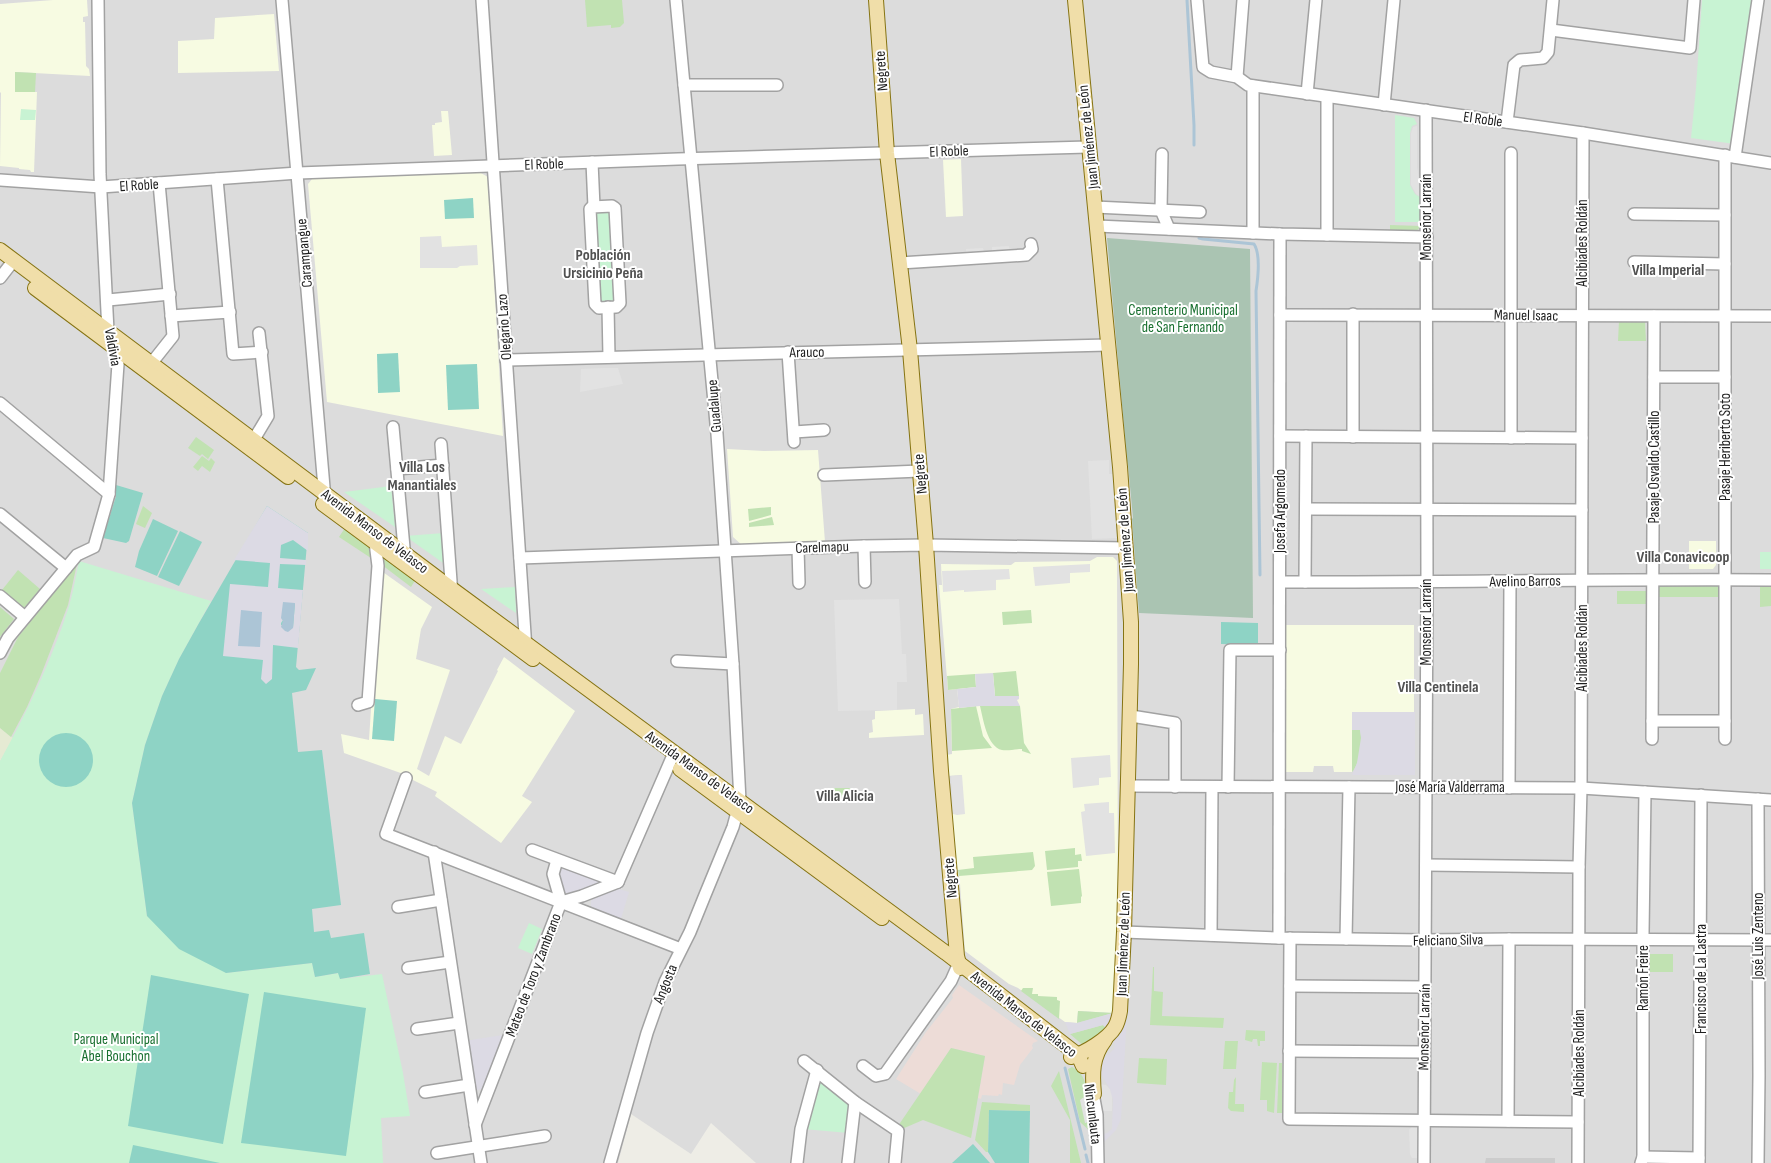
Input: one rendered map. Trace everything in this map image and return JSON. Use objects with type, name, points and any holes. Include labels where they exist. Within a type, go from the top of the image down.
[{"type":"main road","name":"Negrete","points":[[876,0],[887,152],[910,350],[926,545],[952,951],[960,971]]},
{"type":"main road","name":"Juan Jiménez de León","points":[[1075,0],[1121,481],[1131,622],[1131,716],[1120,1011],[1117,1022],[1110,1033],[1077,1059]]},
{"type":"main road","name":"Avenida Manso de Velasco","points":[[0,250],[5,267],[115,349],[148,368]]},
{"type":"main road","name":"Avenida Manso de Velasco","points":[[5,267],[108,331],[148,368],[1077,1059]]},
{"type":"main road","name":"Avenida Manso de Velasco","points":[[739,807],[952,951]]},
{"type":"main road","points":[[1094,1094],[1094,1061],[1100,1047],[1110,1033]]},
{"type":"street","name":"Valdivia","points":[[0,654],[8,638],[77,555],[94,546],[109,494],[118,364],[108,331],[102,188],[98,0]]},
{"type":"street","name":"Carampangue","points":[[282,0],[325,500]]},
{"type":"street","name":"Olegario Lazo","points":[[482,0],[526,648]]},
{"type":"street","name":"Guadalupe","points":[[676,0],[710,355],[733,664],[739,807]]},
{"type":"street","name":"El Roble","points":[[1197,0],[1202,64],[1207,70],[1237,77],[1245,84],[1583,132],[1771,162]]},
{"type":"street","points":[[1237,77],[1243,0]]},
{"type":"street","points":[[1307,94],[1316,0]]},
{"type":"street","points":[[1384,105],[1394,0]]},
{"type":"street","points":[[1507,122],[1514,65],[1520,60],[1542,58],[1548,52],[1554,0]]},
{"type":"street","points":[[1551,30],[1690,48],[1694,0]]},
{"type":"street","name":"Pasaje Heriberto Soto","points":[[1725,739],[1725,215],[1730,156],[1758,0]]},
{"type":"street","points":[[684,85],[777,84]]},
{"type":"street","points":[[1253,86],[1253,233]]},
{"type":"street","points":[[1327,97],[1328,235]]},
{"type":"street","name":"Monseñor Larraín","points":[[1424,1163],[1427,582],[1426,110]]},
{"type":"street","name":"Alcibíades Roldán","points":[[1578,1163],[1582,788],[1583,132]]},
{"type":"street","name":"El Roble","points":[[0,180],[102,188],[298,173],[887,152],[1088,147]]},
{"type":"street","points":[[1511,438],[1512,153]]},
{"type":"street","points":[[1162,154],[1162,210],[1169,229]]},
{"type":"street","points":[[592,162],[594,206]]},
{"type":"street","points":[[217,179],[233,354],[262,352]]},
{"type":"street","points":[[148,368],[173,336],[159,183]]},
{"type":"street","points":[[594,206],[612,206],[615,208],[620,302],[616,306],[608,307],[598,308],[595,304],[590,209],[594,206]]},
{"type":"street","points":[[1095,207],[1200,212]]},
{"type":"street","points":[[1634,214],[1725,215]]},
{"type":"street","points":[[1097,226],[1427,238]]},
{"type":"street","name":"Josefa Argomedo","points":[[1280,234],[1280,787],[1285,938],[1290,986],[1289,1119],[1424,1120]]},
{"type":"street","points":[[900,263],[1026,255],[1032,249],[1031,244]]},
{"type":"street","points":[[1634,262],[1725,264]]},
{"type":"street","points":[[108,300],[170,294]]},
{"type":"street","points":[[608,307],[609,357]]},
{"type":"street","points":[[171,316],[230,312]]},
{"type":"street","name":"Manuel Isaac","points":[[1280,314],[1771,316]]},
{"type":"street","points":[[1353,314],[1353,437]]},
{"type":"street","name":"Pasaje Osvaldo Castillo","points":[[1652,739],[1654,316]]},
{"type":"street","points":[[251,444],[268,416],[260,333]]},
{"type":"street","name":"Arauco","points":[[506,360],[1108,345]]},
{"type":"street","points":[[788,352],[794,437],[824,430]]},
{"type":"street","points":[[1654,377],[1725,377]]},
{"type":"street","points":[[0,403],[109,494]]},
{"type":"street","points":[[393,426],[405,558]]},
{"type":"street","points":[[1280,436],[1582,438]]},
{"type":"street","points":[[1305,582],[1306,436]]},
{"type":"street","points":[[441,444],[452,595]]},
{"type":"street","points":[[397,469],[442,465]]},
{"type":"street","points":[[824,474],[920,471]]},
{"type":"street","points":[[1306,509],[1582,510]]},
{"type":"street","points":[[0,514],[66,568]]},
{"type":"street","points":[[358,706],[368,702],[378,566],[377,538]]},
{"type":"street","points":[[864,546],[865,582]]},
{"type":"street","name":"Carelmapu","points":[[520,558],[864,546],[1125,548]]},
{"type":"street","points":[[798,548],[799,583]]},
{"type":"street","name":"Avelino Barros","points":[[1280,582],[1771,580]]},
{"type":"street","points":[[1509,788],[1510,581]]},
{"type":"street","points":[[0,596],[25,617]]},
{"type":"street","points":[[1228,787],[1230,650],[1280,650]]},
{"type":"street","points":[[677,660],[733,664]]},
{"type":"street","points":[[1131,716],[1175,724],[1175,787]]},
{"type":"street","points":[[1652,721],[1725,721]]},
{"type":"street","points":[[532,850],[618,882],[672,757]]},
{"type":"street","points":[[406,778],[386,834],[681,949]]},
{"type":"street","name":"José María Valderrama","points":[[1129,786],[1582,788],[1771,800]]},
{"type":"street","points":[[1211,935],[1212,787]]},
{"type":"street","points":[[1346,939],[1349,787]]},
{"type":"street","name":"Ramón Freire","points":[[1642,1160],[1645,792]]},
{"type":"street","name":"Francisco de La Lastra","points":[[1699,1160],[1701,795]]},
{"type":"street","name":"José Luis Zenteno","points":[[1758,799],[1758,1163]]},
{"type":"street","name":"Angosta","points":[[610,1163],[654,1012],[665,982],[705,895],[739,807]]},
{"type":"street","points":[[434,852],[481,1163]]},
{"type":"street","points":[[557,860],[553,874],[561,902]]},
{"type":"street","points":[[1426,865],[1580,867]]},
{"type":"street","name":"Mateo de Toro y Zambrano","points":[[475,1125],[561,902],[597,891],[618,882]]},
{"type":"street","points":[[398,907],[441,900]]},
{"type":"street","name":"Feliciano Silva","points":[[1124,932],[1285,938],[1425,940],[1771,940]]},
{"type":"street","points":[[1508,1121],[1509,939]]},
{"type":"street","points":[[408,968],[450,962]]},
{"type":"street","points":[[863,1066],[876,1076],[885,1074],[960,971]]},
{"type":"street","points":[[1290,986],[1425,987]]},
{"type":"street","points":[[417,1029],[459,1023]]},
{"type":"street","points":[[1290,1052],[1424,1052]]},
{"type":"street","name":"Nincunlauta","points":[[1077,1059],[1089,1077],[1094,1094],[1097,1115],[1098,1163]]},
{"type":"street","points":[[804,1061],[855,1102],[898,1131],[895,1163]]},
{"type":"street","points":[[797,1163],[801,1129],[817,1070]]},
{"type":"street","points":[[1759,1076],[1771,1076]]},
{"type":"street","points":[[424,1092],[469,1085]]},
{"type":"street","points":[[848,1163],[855,1102]]},
{"type":"street","points":[[1424,1120],[1578,1122]]},
{"type":"street","points":[[1758,1134],[1771,1135]]},
{"type":"street","points":[[437,1153],[545,1136]]},
{"type":"street","points":[[1642,1160],[1699,1160]]},
{"type":"shaded area","points":[[0,0],[1771,0],[1771,1163],[756,1163],[711,1123],[691,1154],[631,1114],[618,1163],[0,1163],[0,761],[12,738],[0,728]]},
{"type":"shaded area","points":[[53,0],[87,0],[88,16],[83,17],[83,22],[85,22],[86,66],[89,69],[90,76],[15,72],[15,92],[37,92],[34,172],[0,166],[0,4]]},
{"type":"shaded area","points":[[274,14],[279,71],[178,73],[178,41],[214,39],[215,18]]},
{"type":"shaded area","points":[[441,111],[448,111],[452,155],[434,156],[432,125],[442,122]]},
{"type":"shaded area","points":[[1417,126],[1417,167],[1422,198],[1416,194],[1411,185],[1411,133],[1413,127]]},
{"type":"shaded area","points":[[961,159],[963,216],[946,217],[943,160]]},
{"type":"shaded area","points":[[479,172],[488,177],[503,436],[327,402],[308,184],[312,179],[365,175]]},
{"type":"shaded area","points":[[473,198],[474,218],[445,219],[444,200]]},
{"type":"shaded area","points":[[441,236],[442,247],[477,245],[478,265],[460,266],[457,268],[420,268],[420,237]]},
{"type":"shaded area","points":[[1009,246],[1010,253],[966,255],[966,249],[983,248],[984,251],[992,251],[992,247]]},
{"type":"shaded area","points":[[398,353],[400,392],[378,393],[377,354]]},
{"type":"shaded area","points":[[477,364],[479,409],[448,410],[446,365]]},
{"type":"shaded area","points":[[618,368],[623,384],[580,392],[581,369]]},
{"type":"shaded area","points":[[727,449],[764,451],[818,450],[825,542],[743,546],[733,537]]},
{"type":"shaded area","points":[[1109,460],[1109,474],[1114,474],[1117,538],[1092,539],[1088,461]]},
{"type":"shaded area","points":[[116,485],[143,493],[129,541],[126,543],[103,538],[116,496]]},
{"type":"shaded area","points":[[267,506],[308,533],[296,667],[299,670],[316,668],[306,690],[292,693],[298,752],[322,750],[341,905],[312,909],[314,932],[329,930],[331,938],[364,933],[370,974],[340,979],[338,973],[315,977],[312,963],[226,973],[179,949],[147,916],[132,803],[145,745],[162,696],[179,659]]},
{"type":"shaded area","points":[[267,506],[308,533],[308,551],[293,540],[281,545],[280,558],[306,560],[306,565],[280,564],[278,588],[303,590],[298,648],[273,645],[272,679],[266,684],[261,679],[263,660],[223,656],[230,584],[268,587],[270,563],[234,560]],"holes":[[[295,603],[293,628],[281,625],[281,623]]]},
{"type":"shaded area","points":[[153,519],[178,531],[157,576],[135,567],[139,551]]},
{"type":"shaded area","points":[[180,531],[202,542],[179,586],[158,577]]},
{"type":"shaded area","points":[[1689,541],[1716,541],[1716,565],[1713,569],[1689,569]]},
{"type":"shaded area","points":[[1097,557],[1113,557],[1117,561],[1118,915],[1113,1013],[1078,1011],[1077,1023],[1065,1022],[965,951],[960,884],[958,870],[956,870],[951,814],[957,814],[962,775],[947,776],[946,755],[952,754],[951,709],[959,707],[957,689],[948,690],[939,585],[942,585],[941,564],[1011,565],[1015,562],[1090,561]]},
{"type":"shaded area","points":[[1090,564],[1090,572],[1070,573],[1070,583],[1035,586],[1033,567]]},
{"type":"shaded area","points":[[1009,569],[1010,579],[996,580],[996,590],[943,592],[942,571]]},
{"type":"shaded area","points":[[380,570],[432,607],[421,629],[416,659],[450,670],[417,769],[429,776],[445,736],[461,744],[504,657],[575,711],[522,796],[532,802],[501,843],[435,796],[437,792],[411,779],[412,777],[344,753],[341,734],[369,740]]},
{"type":"shaded area","points":[[899,599],[902,654],[906,654],[907,682],[897,682],[897,710],[838,711],[834,600]]},
{"type":"shaded area","points":[[283,602],[295,603],[293,628],[288,632],[281,627],[283,621],[281,618]]},
{"type":"shaded area","points":[[241,610],[262,612],[260,647],[238,646]]},
{"type":"shaded area","points":[[1221,622],[1258,623],[1258,645],[1221,644]]},
{"type":"shaded area","points":[[1285,625],[1414,625],[1414,712],[1352,712],[1352,772],[1334,772],[1333,766],[1314,766],[1313,772],[1284,772]]},
{"type":"shaded area","points":[[993,673],[995,696],[1019,696],[1017,700],[1020,706],[959,708],[957,689],[976,687],[975,674]]},
{"type":"shaded area","points":[[375,699],[397,701],[394,741],[372,739]]},
{"type":"shaded area","points":[[915,709],[915,715],[923,714],[924,735],[869,738],[869,733],[873,732],[872,720],[875,719],[875,711]]},
{"type":"shaded area","points":[[1352,712],[1415,712],[1415,775],[1352,775],[1357,763],[1361,738],[1360,730],[1352,730]]},
{"type":"shaded area","points":[[0,728],[13,738],[0,761]]},
{"type":"shaded area","points":[[61,733],[71,733],[81,737],[89,745],[93,760],[89,775],[81,783],[71,787],[61,787],[51,783],[43,775],[39,765],[39,755],[43,745],[51,737]]},
{"type":"shaded area","points":[[1110,755],[1111,777],[1099,778],[1099,785],[1073,788],[1071,758]]},
{"type":"shaded area","points":[[962,775],[965,814],[957,815],[953,814],[951,776]]},
{"type":"shaded area","points":[[1109,802],[1109,813],[1114,813],[1115,853],[1086,856],[1081,812],[1085,811],[1084,804]]},
{"type":"shaded area","points":[[558,864],[609,883],[563,897],[557,880]]},
{"type":"shaded area","points":[[619,889],[629,892],[621,919],[594,909],[591,906],[591,901],[595,897]]},
{"type":"shaded area","points":[[151,975],[249,994],[223,1144],[128,1126]]},
{"type":"shaded area","points":[[959,985],[1038,1041],[1033,1043],[1033,1048],[1020,1065],[1014,1085],[1003,1083],[1002,1095],[982,1095],[981,1099],[978,1098],[985,1056],[951,1048],[921,1094],[896,1079],[926,1032],[953,998],[952,995]]},
{"type":"shaded area","points":[[264,992],[366,1008],[346,1156],[241,1143]]},
{"type":"shaded area","points":[[1128,998],[1121,1119],[1116,1130],[1104,1142],[1103,1134],[1112,1129],[1113,1100],[1110,1089],[1101,1074],[1101,1061],[1114,1049],[1115,1044],[1112,1039]]},
{"type":"shaded area","points":[[1113,1013],[1116,1017],[1106,1028],[1103,1025],[1070,1034],[1065,1022],[1077,1023]]},
{"type":"shaded area","points":[[503,1035],[482,1089],[471,1091],[464,1041]]},
{"type":"shaded area","points":[[1099,1084],[1106,1085],[1110,1089],[1112,1111],[1102,1111]]},
{"type":"shaded area","points":[[1088,1094],[1092,1120],[1085,1123],[1080,1100]]},
{"type":"shaded area","points":[[989,1110],[1030,1111],[1029,1163],[995,1163],[988,1152]]},
{"type":"shaded area","points":[[1412,1126],[1419,1126],[1419,1158],[1412,1158],[1410,1154],[1409,1130]]},
{"type":"shaded area","points":[[973,1144],[990,1163],[952,1163]]},
{"type":"shaded area","points":[[133,1145],[220,1163],[129,1163]]},
{"type":"shaded area","points":[[1486,1158],[1555,1158],[1555,1163],[1485,1163]]},
{"type":"green space","points":[[585,0],[622,0],[624,23],[620,27],[611,28],[611,25],[587,27]]},
{"type":"green space","points":[[1702,0],[1754,0],[1735,144],[1691,138]]},
{"type":"green space","points":[[15,72],[36,73],[35,92],[15,92]]},
{"type":"green space","points":[[21,109],[36,110],[35,120],[20,120]]},
{"type":"green space","points":[[1395,115],[1414,118],[1417,124],[1412,126],[1410,133],[1410,185],[1415,194],[1423,199],[1422,222],[1395,222]]},
{"type":"green space","points":[[609,210],[616,302],[600,305],[595,211]]},
{"type":"green space","points":[[1390,225],[1422,226],[1415,232],[1390,232]]},
{"type":"green space","name":"Cementerio Municipal de San Fernando","points":[[1107,238],[1250,249],[1253,618],[1139,613],[1133,518]]},
{"type":"green space","points":[[1619,321],[1645,322],[1646,341],[1618,341]]},
{"type":"green space","points":[[196,437],[214,450],[208,459],[188,448]]},
{"type":"green space","points":[[202,456],[209,461],[211,458],[215,462],[210,472],[202,466],[198,471],[193,467]]},
{"type":"green space","points":[[391,486],[395,527],[344,492]]},
{"type":"green space","points":[[143,506],[152,513],[145,528],[136,524]]},
{"type":"green space","points":[[771,507],[771,515],[749,521],[748,509]]},
{"type":"green space","points":[[772,517],[774,525],[749,527],[749,523]]},
{"type":"green space","points":[[345,528],[355,534],[355,538],[360,538],[373,547],[374,560],[339,537]]},
{"type":"green space","points":[[444,533],[446,565],[405,536]]},
{"type":"green space","points":[[1760,552],[1771,552],[1771,569],[1760,569]]},
{"type":"green space","points":[[384,556],[416,579],[411,587],[382,565]]},
{"type":"green space","name":"Parque Municipal Abel Bouchon","points":[[79,561],[211,601],[179,659],[162,696],[145,745],[132,803],[147,916],[226,973],[312,963],[315,977],[339,973],[340,979],[382,974],[410,1116],[381,1118],[383,1163],[0,1163],[0,761],[20,724],[55,646],[69,606]]},
{"type":"green space","points":[[77,564],[68,605],[41,675],[11,737],[0,728],[0,673],[18,637]]},
{"type":"green space","points":[[18,570],[40,589],[24,608],[2,590]]},
{"type":"green space","points":[[1660,584],[1717,584],[1721,589],[1721,597],[1657,597],[1657,589]]},
{"type":"green space","points":[[1760,584],[1771,584],[1771,606],[1760,607]]},
{"type":"green space","points":[[515,587],[516,613],[481,589]]},
{"type":"green space","points":[[1617,591],[1649,591],[1649,604],[1617,604]]},
{"type":"green space","points":[[0,607],[14,619],[0,637]]},
{"type":"green space","points":[[1031,610],[1032,623],[1003,625],[1002,612]]},
{"type":"green space","points":[[1016,671],[1019,696],[995,696],[993,673]]},
{"type":"green space","points":[[975,674],[976,687],[948,690],[947,676]]},
{"type":"green space","points":[[976,706],[983,736],[992,748],[952,751],[951,709]]},
{"type":"green space","points":[[980,706],[1020,706],[1024,743],[1031,754],[1022,751],[1022,749],[1002,750],[997,748],[986,731]]},
{"type":"green space","points":[[1352,730],[1360,730],[1361,740],[1359,758],[1352,772]]},
{"type":"green space","points":[[852,788],[858,792],[858,795],[846,800],[828,792],[828,789]]},
{"type":"green space","points":[[1075,848],[1075,855],[1081,854],[1082,861],[1078,861],[1078,867],[1047,870],[1045,851]]},
{"type":"green space","points":[[1033,852],[1035,866],[1032,870],[959,876],[958,870],[974,868],[973,857]]},
{"type":"green space","points":[[1079,869],[1081,903],[1051,906],[1047,872]]},
{"type":"green space","points":[[529,923],[542,929],[532,954],[518,948]]},
{"type":"green space","points":[[1650,954],[1673,954],[1673,972],[1650,972]]},
{"type":"green space","points":[[1153,967],[1154,991],[1163,992],[1162,1016],[1224,1018],[1223,1028],[1150,1025]]},
{"type":"green space","points":[[1023,988],[1033,988],[1032,994],[1038,994],[1038,996],[1057,997],[1057,1000],[1060,1001],[1059,1019],[1021,991]]},
{"type":"green space","points":[[1078,1011],[1113,1013],[1077,1023]]},
{"type":"green space","points":[[1103,1025],[1106,1028],[1084,1046],[1070,1034]]},
{"type":"green space","points":[[1246,1030],[1265,1031],[1265,1041],[1260,1041],[1260,1046],[1258,1046],[1257,1039],[1253,1039],[1252,1042],[1245,1040]]},
{"type":"green space","points":[[1225,1041],[1238,1041],[1236,1069],[1223,1069]]},
{"type":"green space","points":[[951,1048],[985,1056],[971,1138],[923,1120],[902,1129],[898,1126]]},
{"type":"green space","points":[[1139,1058],[1167,1059],[1166,1085],[1137,1083]]},
{"type":"green space","points":[[1262,1062],[1277,1063],[1274,1113],[1267,1111],[1267,1100],[1260,1100]]},
{"type":"green space","points":[[1279,1063],[1282,1063],[1282,1113],[1277,1113]]},
{"type":"green space","points":[[1072,1067],[1083,1077],[1087,1092],[1085,1123],[1092,1120],[1092,1133],[1080,1122],[1068,1069]]},
{"type":"green space","points":[[1059,1071],[1081,1163],[1070,1163],[1070,1120],[1051,1086]]},
{"type":"green space","points":[[819,1077],[850,1101],[849,1133],[803,1129]]},
{"type":"green space","points":[[1236,1077],[1235,1104],[1244,1104],[1244,1112],[1231,1111],[1228,1108],[1229,1092],[1233,1092]]},
{"type":"green space","points":[[982,1102],[1030,1105],[1030,1111],[989,1110],[988,1152],[975,1140]]},
{"type":"waterway","points":[[1187,0],[1194,145]]},
{"type":"waterway","points":[[1199,238],[1254,244],[1258,254],[1256,291],[1260,575]]},
{"type":"waterway","points":[[1065,1068],[1085,1149]]},
{"type":"waterway","points":[[1086,1155],[1088,1163]]},
{"type":"district","name":"Población Ursicinio Peña","points":[[603,263]]},
{"type":"district","name":"Villa Imperial","points":[[1668,269]]},
{"type":"district","name":"Villa Los Manantiales","points":[[422,475]]},
{"type":"district","name":"Villa Conavicoop","points":[[1683,556]]},
{"type":"district","name":"Villa Centinela","points":[[1438,686]]},
{"type":"district","name":"Villa Alicia","points":[[845,795]]}]
